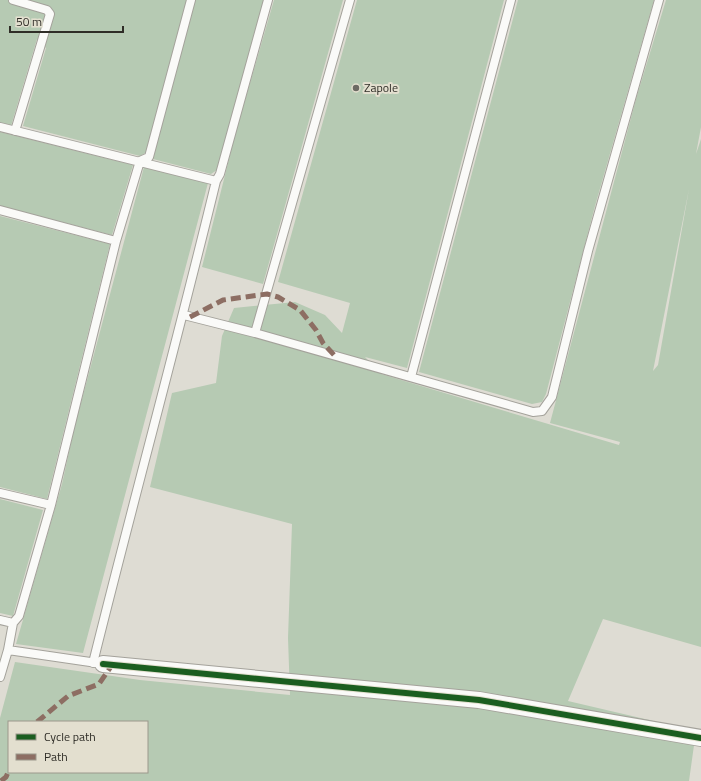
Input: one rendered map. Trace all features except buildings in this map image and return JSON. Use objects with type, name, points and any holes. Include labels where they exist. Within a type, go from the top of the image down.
[{"type":"street","points":[[98,663],[479,700],[701,738]]},
{"type":"lane","points":[[13,0],[46,10],[50,14],[15,131]]},
{"type":"lane","points":[[0,677],[8,650],[13,624],[19,616],[51,505],[116,241],[140,161],[149,157],[191,0]]},
{"type":"lane","points":[[8,650],[98,663],[139,479],[184,315],[216,181],[220,174],[268,0]]},
{"type":"lane","points":[[255,333],[350,0]]},
{"type":"lane","points":[[411,377],[511,0]]},
{"type":"lane","points":[[184,315],[255,333],[533,412],[542,411],[552,398],[592,237],[659,0]]},
{"type":"lane","points":[[0,127],[216,181]]},
{"type":"lane","points":[[0,210],[116,241]]},
{"type":"lane","points":[[0,493],[51,505]]},
{"type":"lane","points":[[0,620],[13,624]]},
{"type":"green space","points":[[0,0],[266,0],[259,26],[256,27],[217,170],[211,174],[153,159],[185,37],[176,39],[147,152],[140,156],[23,126],[46,48],[37,39],[11,126],[0,124]]},
{"type":"green space","points":[[274,0],[343,0],[263,284],[202,267],[235,135]]},
{"type":"green space","points":[[357,0],[504,0],[407,368],[365,357],[381,374],[619,445],[620,442],[550,423],[636,99],[666,0],[701,0],[701,127],[696,154],[701,139],[701,647],[603,619],[568,701],[696,731],[689,781],[0,781],[0,718],[15,662],[140,680],[290,695],[288,638],[292,524],[150,487],[172,393],[216,383],[222,336],[234,308],[295,302],[325,315],[342,333],[350,303],[278,282]],"holes":[[[689,189],[658,365],[653,371]]]},
{"type":"green space","points":[[518,0],[654,0],[595,206],[546,394],[542,402],[532,404],[419,372]]},
{"type":"green space","points":[[0,132],[133,165],[112,235],[0,206]]},
{"type":"green space","points":[[144,167],[208,183],[83,653],[16,644],[62,484],[74,429]]},
{"type":"green space","points":[[0,216],[110,244],[47,499],[0,487]]},
{"type":"green space","points":[[0,499],[43,510],[13,616],[0,613]]},
{"type":"marked path","points":[[190,317],[223,300],[267,294],[278,297],[300,310],[316,330],[323,343],[334,355]]},
{"type":"marked path","points":[[38,721],[68,696],[99,684],[112,665]]},
{"type":"marked path","points":[[1,781],[6,777],[8,772]]},
{"type":"cycle path","points":[[103,664],[479,700],[701,738]]},
{"type":"place","name":"Zapole","points":[[356,88]]}]
